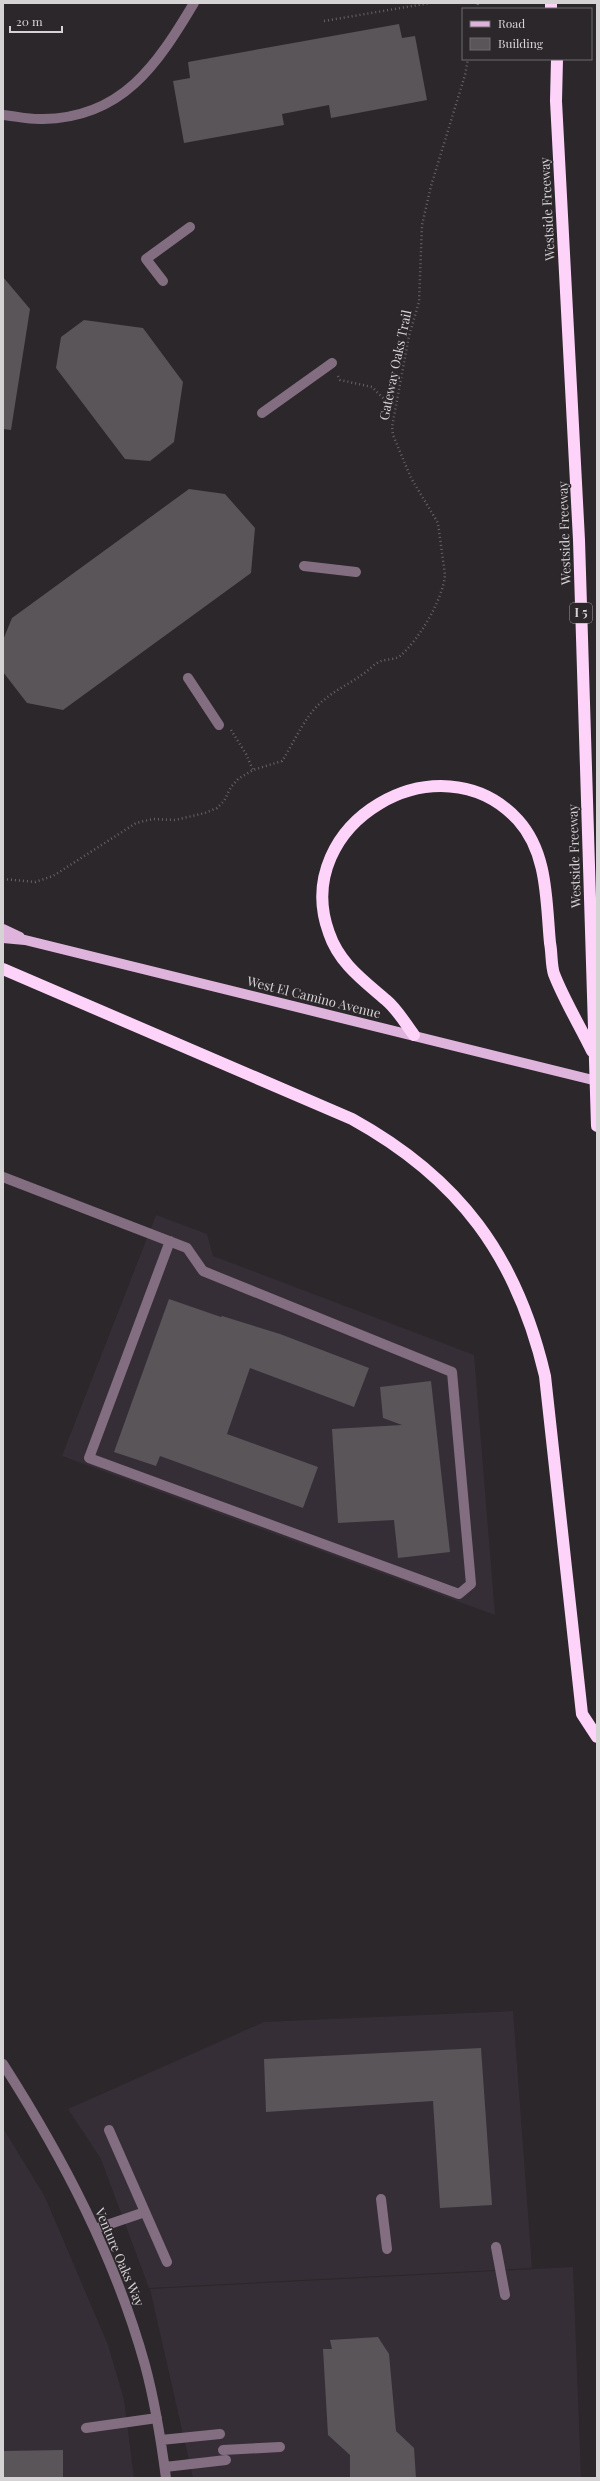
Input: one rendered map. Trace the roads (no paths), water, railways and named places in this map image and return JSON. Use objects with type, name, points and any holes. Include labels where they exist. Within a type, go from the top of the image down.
[{"type":"highway","points":[[554,60],[556,101]]},
{"type":"highway","name":"Westside Freeway","points":[[557,60],[556,101],[578,540],[597,1126]]},
{"type":"highway","points":[[414,1035],[387,1000],[361,980],[338,952],[329,933],[324,916],[323,895],[325,873],[332,853],[343,834],[370,807],[390,796],[426,787],[445,786],[481,794],[500,804],[517,819],[528,833],[542,866],[554,973],[594,1055]]},
{"type":"highway","points":[[3,969],[352,1119],[381,1135],[414,1158],[446,1186],[474,1218],[506,1267],[523,1302],[538,1346],[545,1376],[582,1714],[597,1737]]},
{"type":"main road","name":"West El Camino Avenue","points":[[3,929],[25,940]]},
{"type":"main road","name":"West El Camino Avenue","points":[[3,938],[25,940],[597,1081]]},
{"type":"street","points":[[3,115],[42,120],[77,116],[110,104],[142,77],[194,3]]},
{"type":"street","points":[[163,281],[146,260],[190,227]]},
{"type":"street","points":[[262,413],[332,363]]},
{"type":"street","points":[[304,566],[356,572]]},
{"type":"street","points":[[188,678],[219,725]]},
{"type":"street","points":[[3,1177],[170,1241],[187,1248],[203,1271],[452,1372],[471,1584],[460,1594],[89,1458],[170,1241]]},
{"type":"street","name":"Venture Oaks Way","points":[[3,2064],[42,2127],[72,2181],[95,2229],[121,2291],[134,2328],[157,2418],[166,2478]]},
{"type":"street","points":[[109,2130],[167,2262]]},
{"type":"street","points":[[381,2199],[387,2249]]},
{"type":"street","points":[[95,2229],[145,2212]]},
{"type":"street","points":[[496,2247],[505,2295]]},
{"type":"street","points":[[86,2428],[157,2418]]},
{"type":"street","points":[[161,2440],[220,2434]]},
{"type":"street","points":[[165,2467],[225,2455],[280,2447]]}]
